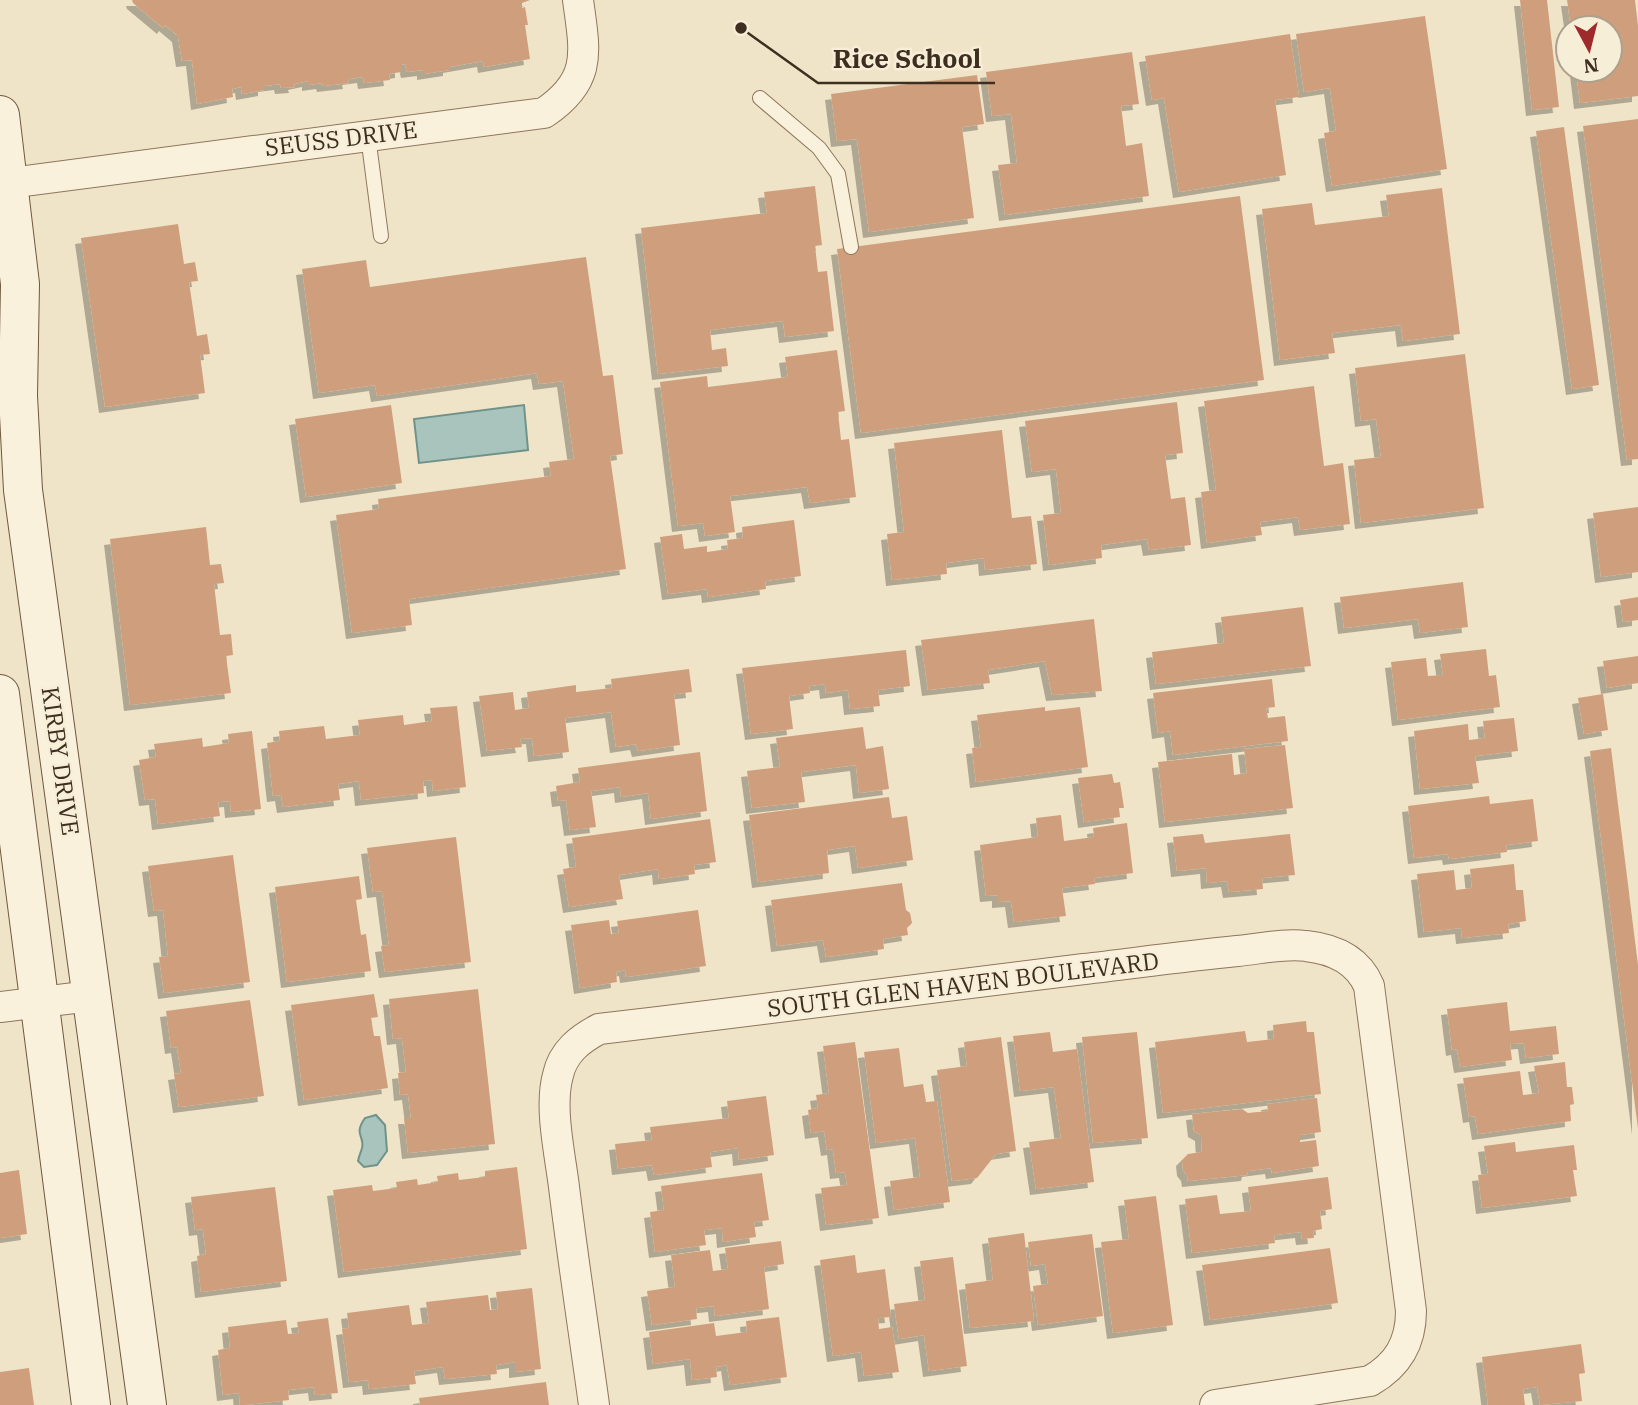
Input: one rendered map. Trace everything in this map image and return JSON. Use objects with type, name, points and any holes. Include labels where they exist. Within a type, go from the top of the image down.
[{"type":"main road","name":"KIRBY DRIVE","points":[[0,115],[5,183],[20,284],[18,396],[12,492],[91,996],[147,1405]]},
{"type":"main road","name":"KIRBY DRIVE","points":[[0,694],[91,1405]]},
{"type":"street","name":"SEUSS DRIVE","points":[[5,183],[544,113],[565,100],[577,79],[585,51],[578,0]]},
{"type":"street","name":"SOUTH GLEN HAVEN BOULEVARD","points":[[594,1405],[558,1143],[556,1105],[557,1075],[566,1055],[581,1038],[599,1029],[1172,958],[1303,945],[1339,953],[1364,975],[1369,986],[1411,1311],[1411,1329],[1396,1359],[1384,1373],[1370,1381],[1215,1405]]},
{"type":"street","points":[[0,1007],[91,996]]},
{"type":"lane","points":[[760,98],[819,148],[838,174],[852,247]]},
{"type":"lane","points":[[368,136],[381,236]]},
{"type":"water","points":[[524,405],[528,450],[419,463],[414,419]]},
{"type":"water","points":[[376,1115],[385,1125],[387,1151],[377,1165],[364,1167],[358,1161],[362,1148],[360,1128],[365,1118]]},
{"type":"building","points":[[132,0],[530,0],[522,3],[522,8],[525,7],[528,25],[525,25],[530,59],[484,67],[483,61],[423,74],[423,70],[407,72],[405,64],[401,65],[401,72],[389,74],[390,80],[364,83],[363,77],[348,79],[349,83],[323,86],[322,83],[308,85],[308,81],[294,84],[295,87],[281,88],[280,84],[264,86],[264,90],[242,94],[241,87],[232,89],[233,97],[197,104],[192,60],[182,61],[178,36],[165,25],[163,28]]},
{"type":"building","points":[[1520,0],[1547,0],[1554,84],[1556,84],[1559,107],[1532,110]]},
{"type":"building","points":[[1567,0],[1635,0],[1638,26],[1638,96],[1580,103],[1578,84],[1624,84],[1624,14],[1569,14]]},
{"type":"building","points":[[1425,16],[1447,169],[1332,186],[1324,133],[1336,131],[1330,88],[1304,92],[1296,34]]},
{"type":"building","points":[[1290,34],[1299,97],[1275,100],[1286,175],[1179,192],[1164,98],[1152,100],[1145,56]]},
{"type":"building","points":[[1132,52],[1139,104],[1121,106],[1126,146],[1142,143],[1149,196],[1005,215],[998,165],[1017,163],[1011,114],[992,116],[986,72]]},
{"type":"building","points":[[977,75],[984,124],[962,127],[974,218],[869,232],[857,139],[837,141],[831,94]]},
{"type":"building","points":[[1638,119],[1638,459],[1627,460],[1583,126]]},
{"type":"building","points":[[1564,127],[1599,385],[1572,389],[1536,131]]},
{"type":"building","points":[[815,186],[822,245],[815,246],[818,272],[827,271],[834,331],[785,337],[783,321],[710,330],[712,350],[726,348],[728,366],[658,374],[641,228],[767,213],[764,192]]},
{"type":"building","points":[[1442,188],[1460,334],[1403,341],[1401,325],[1332,333],[1335,353],[1280,360],[1262,209],[1312,203],[1315,225],[1389,216],[1386,195]]},
{"type":"building","points":[[1240,196],[1264,380],[861,433],[837,249]]},
{"type":"building","points":[[178,224],[184,264],[195,262],[198,281],[189,282],[197,336],[207,334],[210,354],[200,355],[205,393],[105,407],[81,238]]},
{"type":"building","points":[[586,257],[603,376],[613,375],[623,454],[610,456],[626,569],[409,599],[412,625],[352,633],[336,515],[379,509],[378,499],[551,476],[549,462],[574,459],[563,381],[539,384],[537,373],[377,396],[375,385],[319,393],[302,269],[366,260],[370,287]]},
{"type":"building","points":[[837,350],[845,411],[838,412],[841,440],[849,439],[856,497],[810,503],[807,487],[730,496],[735,532],[705,536],[703,523],[678,526],[660,382],[707,376],[708,387],[788,377],[785,357]]},
{"type":"building","points":[[1465,354],[1484,508],[1361,523],[1354,460],[1381,457],[1376,419],[1361,421],[1355,368]]},
{"type":"building","points":[[1314,386],[1324,466],[1343,463],[1350,524],[1300,530],[1298,517],[1260,522],[1262,535],[1207,543],[1201,492],[1216,490],[1204,401]]},
{"type":"building","points":[[1177,402],[1183,453],[1165,455],[1171,499],[1185,497],[1191,545],[1149,550],[1147,539],[1101,545],[1102,558],[1049,565],[1043,515],[1061,513],[1056,469],[1032,472],[1025,421]]},
{"type":"building","points":[[391,405],[402,483],[306,497],[295,419]]},
{"type":"building","points":[[1002,430],[1012,518],[1031,516],[1037,564],[985,570],[984,558],[946,563],[947,574],[892,580],[887,534],[904,532],[894,443]]},
{"type":"building","points":[[1638,507],[1638,572],[1601,577],[1593,513]]},
{"type":"building","points":[[794,520],[801,576],[765,581],[766,589],[708,597],[707,589],[668,594],[660,537],[682,534],[684,549],[707,546],[707,552],[728,549],[727,540],[743,538],[742,527]]},
{"type":"building","points":[[206,527],[210,565],[221,564],[224,583],[214,584],[220,635],[231,634],[233,655],[226,656],[231,693],[130,705],[110,539]]},
{"type":"building","points":[[1463,582],[1468,627],[1420,633],[1418,619],[1344,628],[1340,597]]},
{"type":"building","points":[[1638,597],[1638,620],[1623,622],[1620,600]]},
{"type":"building","points":[[1303,607],[1311,666],[1156,684],[1152,652],[1224,643],[1221,617]]},
{"type":"building","points":[[1094,619],[1102,691],[1052,695],[1045,661],[988,670],[990,683],[928,690],[921,640]]},
{"type":"building","points":[[1486,649],[1489,676],[1496,675],[1500,707],[1398,720],[1391,662],[1426,658],[1428,676],[1443,675],[1440,654]]},
{"type":"building","points":[[906,650],[910,686],[878,690],[880,706],[850,709],[848,690],[826,693],[825,684],[809,686],[810,693],[789,696],[793,729],[751,734],[742,668]]},
{"type":"building","points":[[1638,656],[1638,683],[1607,688],[1603,661]]},
{"type":"building","points":[[689,669],[692,692],[674,694],[680,745],[638,751],[636,744],[616,747],[611,712],[565,718],[569,752],[534,756],[532,738],[520,739],[522,747],[487,751],[479,696],[513,692],[515,710],[529,708],[527,692],[576,685],[576,692],[612,688],[611,679]]},
{"type":"building","points":[[1272,679],[1275,707],[1266,708],[1268,718],[1285,716],[1288,741],[1173,755],[1170,731],[1158,733],[1153,693]]},
{"type":"building","points":[[1603,694],[1608,730],[1584,734],[1578,698]]},
{"type":"building","points":[[457,706],[466,787],[433,791],[432,780],[423,781],[424,793],[361,800],[359,781],[338,784],[340,800],[283,807],[281,795],[273,796],[267,743],[280,741],[279,731],[324,726],[326,739],[360,735],[358,720],[403,715],[404,725],[432,721],[430,708]]},
{"type":"building","points":[[1045,707],[1045,711],[1080,707],[1088,767],[976,782],[972,748],[981,747],[977,715]]},
{"type":"building","points":[[1514,718],[1518,751],[1475,756],[1479,783],[1420,789],[1414,731],[1468,724],[1469,740],[1485,738],[1483,721]]},
{"type":"building","points":[[863,727],[866,749],[883,746],[889,789],[859,793],[856,765],[801,772],[805,802],[752,808],[747,771],[780,767],[776,738]]},
{"type":"building","points":[[252,731],[261,809],[231,812],[230,801],[218,802],[220,816],[158,824],[155,799],[145,800],[139,760],[156,757],[154,744],[202,738],[203,747],[229,743],[228,734]]},
{"type":"building","points":[[1285,745],[1293,808],[1165,822],[1158,762],[1232,754],[1234,775],[1247,773],[1244,749]]},
{"type":"building","points":[[1611,748],[1638,965],[1638,1129],[1590,751]]},
{"type":"building","points":[[700,752],[707,811],[651,819],[648,793],[621,797],[620,787],[591,791],[596,827],[570,830],[566,800],[558,801],[556,786],[580,782],[578,768]]},
{"type":"building","points":[[1112,774],[1114,783],[1120,782],[1124,808],[1119,808],[1120,817],[1084,822],[1078,778]]},
{"type":"building","points":[[1489,796],[1490,804],[1533,799],[1538,841],[1506,845],[1507,852],[1449,859],[1448,854],[1414,858],[1408,806]]},
{"type":"building","points":[[889,797],[892,818],[907,816],[913,860],[858,868],[855,846],[827,850],[829,873],[758,882],[749,815]]},
{"type":"building","points":[[1061,815],[1064,841],[1094,837],[1093,828],[1127,823],[1133,873],[1094,878],[1095,884],[1062,888],[1066,916],[1014,922],[1011,901],[998,902],[998,895],[986,896],[980,845],[1038,837],[1036,818]]},
{"type":"building","points":[[710,819],[716,862],[694,865],[695,874],[659,879],[658,869],[619,875],[623,899],[569,907],[563,869],[576,867],[572,838]]},
{"type":"building","points":[[1203,834],[1205,843],[1290,834],[1295,875],[1262,878],[1263,889],[1229,892],[1227,881],[1207,883],[1206,868],[1177,871],[1173,837]]},
{"type":"building","points":[[456,837],[471,962],[385,972],[381,946],[389,945],[382,891],[373,892],[367,848]]},
{"type":"building","points":[[233,855],[250,982],[164,993],[159,957],[168,956],[163,910],[154,911],[148,866]]},
{"type":"building","points":[[1514,864],[1516,890],[1523,890],[1526,921],[1508,924],[1509,933],[1462,938],[1461,928],[1424,932],[1417,874],[1454,870],[1456,890],[1472,888],[1470,869]]},
{"type":"building","points":[[359,876],[362,899],[356,900],[361,935],[366,934],[371,971],[287,982],[275,887]]},
{"type":"building","points":[[902,883],[906,910],[910,913],[912,923],[907,928],[908,935],[883,939],[884,949],[826,957],[823,940],[777,946],[771,900]]},
{"type":"building","points":[[698,910],[706,966],[626,977],[625,970],[616,972],[617,982],[580,988],[571,925],[609,920],[611,934],[619,933],[617,921]]},
{"type":"building","points":[[478,989],[495,1144],[408,1153],[404,1118],[411,1118],[408,1094],[400,1095],[398,1073],[406,1072],[402,1038],[393,1039],[389,999]]},
{"type":"building","points":[[374,994],[378,1017],[371,1018],[374,1036],[380,1036],[388,1088],[304,1100],[291,1005]]},
{"type":"building","points":[[250,1000],[264,1096],[179,1107],[174,1074],[181,1073],[177,1047],[171,1048],[166,1011]]},
{"type":"building","points":[[1507,1002],[1510,1031],[1556,1026],[1559,1054],[1526,1058],[1524,1043],[1510,1044],[1512,1060],[1460,1067],[1457,1049],[1452,1050],[1447,1009]]},
{"type":"building","points":[[1306,1021],[1307,1032],[1314,1032],[1321,1094],[1163,1113],[1155,1042],[1245,1031],[1247,1042],[1274,1039],[1273,1025]]},
{"type":"building","points":[[1050,1032],[1053,1052],[1077,1049],[1094,1182],[1036,1189],[1029,1142],[1061,1138],[1054,1087],[1020,1091],[1013,1036]]},
{"type":"building","points":[[1137,1032],[1148,1138],[1093,1143],[1082,1037]]},
{"type":"building","points":[[1001,1037],[1016,1151],[996,1154],[977,1178],[952,1181],[937,1070],[967,1066],[964,1042]]},
{"type":"building","points":[[855,1042],[879,1218],[826,1225],[821,1188],[847,1185],[845,1172],[836,1173],[833,1149],[827,1150],[824,1131],[811,1133],[808,1110],[818,1108],[816,1095],[829,1093],[823,1046]]},
{"type":"building","points":[[899,1048],[904,1087],[923,1084],[926,1102],[937,1101],[950,1202],[894,1210],[890,1181],[920,1177],[915,1138],[876,1143],[864,1052]]},
{"type":"building","points":[[1565,1062],[1567,1087],[1572,1087],[1574,1104],[1570,1105],[1571,1121],[1478,1134],[1475,1116],[1469,1117],[1463,1078],[1520,1071],[1523,1095],[1539,1093],[1534,1066]]},
{"type":"building","points":[[766,1096],[774,1155],[739,1160],[738,1148],[710,1152],[712,1167],[654,1175],[652,1165],[618,1169],[615,1144],[652,1140],[650,1127],[729,1118],[727,1101]]},
{"type":"building","points":[[1317,1098],[1321,1132],[1300,1135],[1300,1142],[1316,1140],[1319,1166],[1272,1173],[1271,1168],[1248,1171],[1247,1175],[1188,1181],[1182,1160],[1188,1154],[1202,1152],[1201,1135],[1194,1131],[1192,1114],[1242,1109],[1248,1113],[1268,1111],[1267,1104]]},
{"type":"building","points":[[1515,1142],[1516,1152],[1574,1145],[1577,1170],[1573,1170],[1577,1196],[1482,1208],[1478,1175],[1488,1174],[1484,1146]]},
{"type":"building","points":[[517,1167],[527,1249],[344,1272],[333,1190],[372,1185],[373,1191],[397,1188],[396,1182],[417,1179],[418,1185],[438,1182],[437,1176],[458,1173],[459,1180],[485,1177],[485,1171]]},
{"type":"building","points":[[19,1170],[27,1234],[0,1238],[0,1173]]},
{"type":"building","points":[[762,1173],[769,1220],[754,1222],[756,1237],[723,1242],[722,1228],[704,1230],[706,1245],[655,1252],[650,1212],[664,1210],[661,1186]]},
{"type":"building","points":[[1328,1177],[1332,1209],[1320,1211],[1322,1229],[1313,1231],[1314,1238],[1302,1239],[1301,1232],[1274,1235],[1275,1243],[1192,1253],[1185,1199],[1217,1195],[1220,1214],[1251,1211],[1248,1187]]},
{"type":"building","points":[[275,1187],[287,1281],[201,1292],[197,1256],[206,1254],[203,1229],[195,1230],[191,1197]]},
{"type":"building","points":[[1156,1196],[1173,1325],[1113,1333],[1101,1242],[1129,1239],[1124,1200]]},
{"type":"building","points":[[1024,1233],[1034,1321],[970,1328],[965,1284],[993,1280],[988,1238]]},
{"type":"building","points":[[1092,1234],[1103,1316],[1038,1325],[1033,1286],[1048,1284],[1045,1264],[1031,1266],[1028,1242]]},
{"type":"building","points":[[781,1241],[784,1264],[764,1267],[769,1309],[715,1316],[714,1306],[696,1308],[697,1319],[652,1325],[647,1291],[675,1287],[671,1255],[710,1250],[713,1271],[728,1269],[725,1248]]},
{"type":"building","points":[[1330,1248],[1338,1303],[1210,1320],[1202,1265]]},
{"type":"building","points":[[855,1255],[857,1273],[885,1269],[891,1317],[878,1318],[879,1329],[892,1327],[899,1372],[864,1376],[861,1352],[833,1356],[820,1260]]},
{"type":"building","points":[[953,1257],[967,1366],[929,1371],[924,1335],[899,1339],[894,1304],[925,1300],[920,1261]]},
{"type":"building","points":[[532,1288],[541,1369],[515,1372],[515,1362],[496,1365],[497,1374],[445,1379],[443,1367],[414,1371],[416,1384],[369,1389],[368,1380],[349,1382],[342,1329],[349,1328],[347,1313],[409,1305],[412,1325],[429,1323],[426,1302],[488,1295],[490,1310],[498,1309],[496,1292]]},
{"type":"building","points":[[779,1317],[787,1377],[730,1385],[727,1365],[716,1367],[717,1377],[692,1380],[690,1359],[653,1364],[649,1332],[714,1323],[716,1336],[747,1332],[746,1321]]},
{"type":"building","points":[[328,1318],[338,1393],[315,1395],[314,1387],[288,1390],[289,1400],[245,1405],[240,1405],[239,1393],[223,1395],[218,1350],[230,1348],[228,1327],[286,1320],[288,1334],[299,1333],[297,1322]]},
{"type":"building","points":[[1581,1344],[1585,1373],[1579,1374],[1582,1401],[1540,1405],[1537,1387],[1523,1389],[1525,1405],[1488,1405],[1482,1357]]},
{"type":"building","points":[[29,1368],[34,1405],[0,1405],[0,1372]]},
{"type":"building","points":[[546,1382],[549,1405],[420,1405],[419,1398]]},
{"type":"place","name":"Rice School","points":[[741,28]]}]
